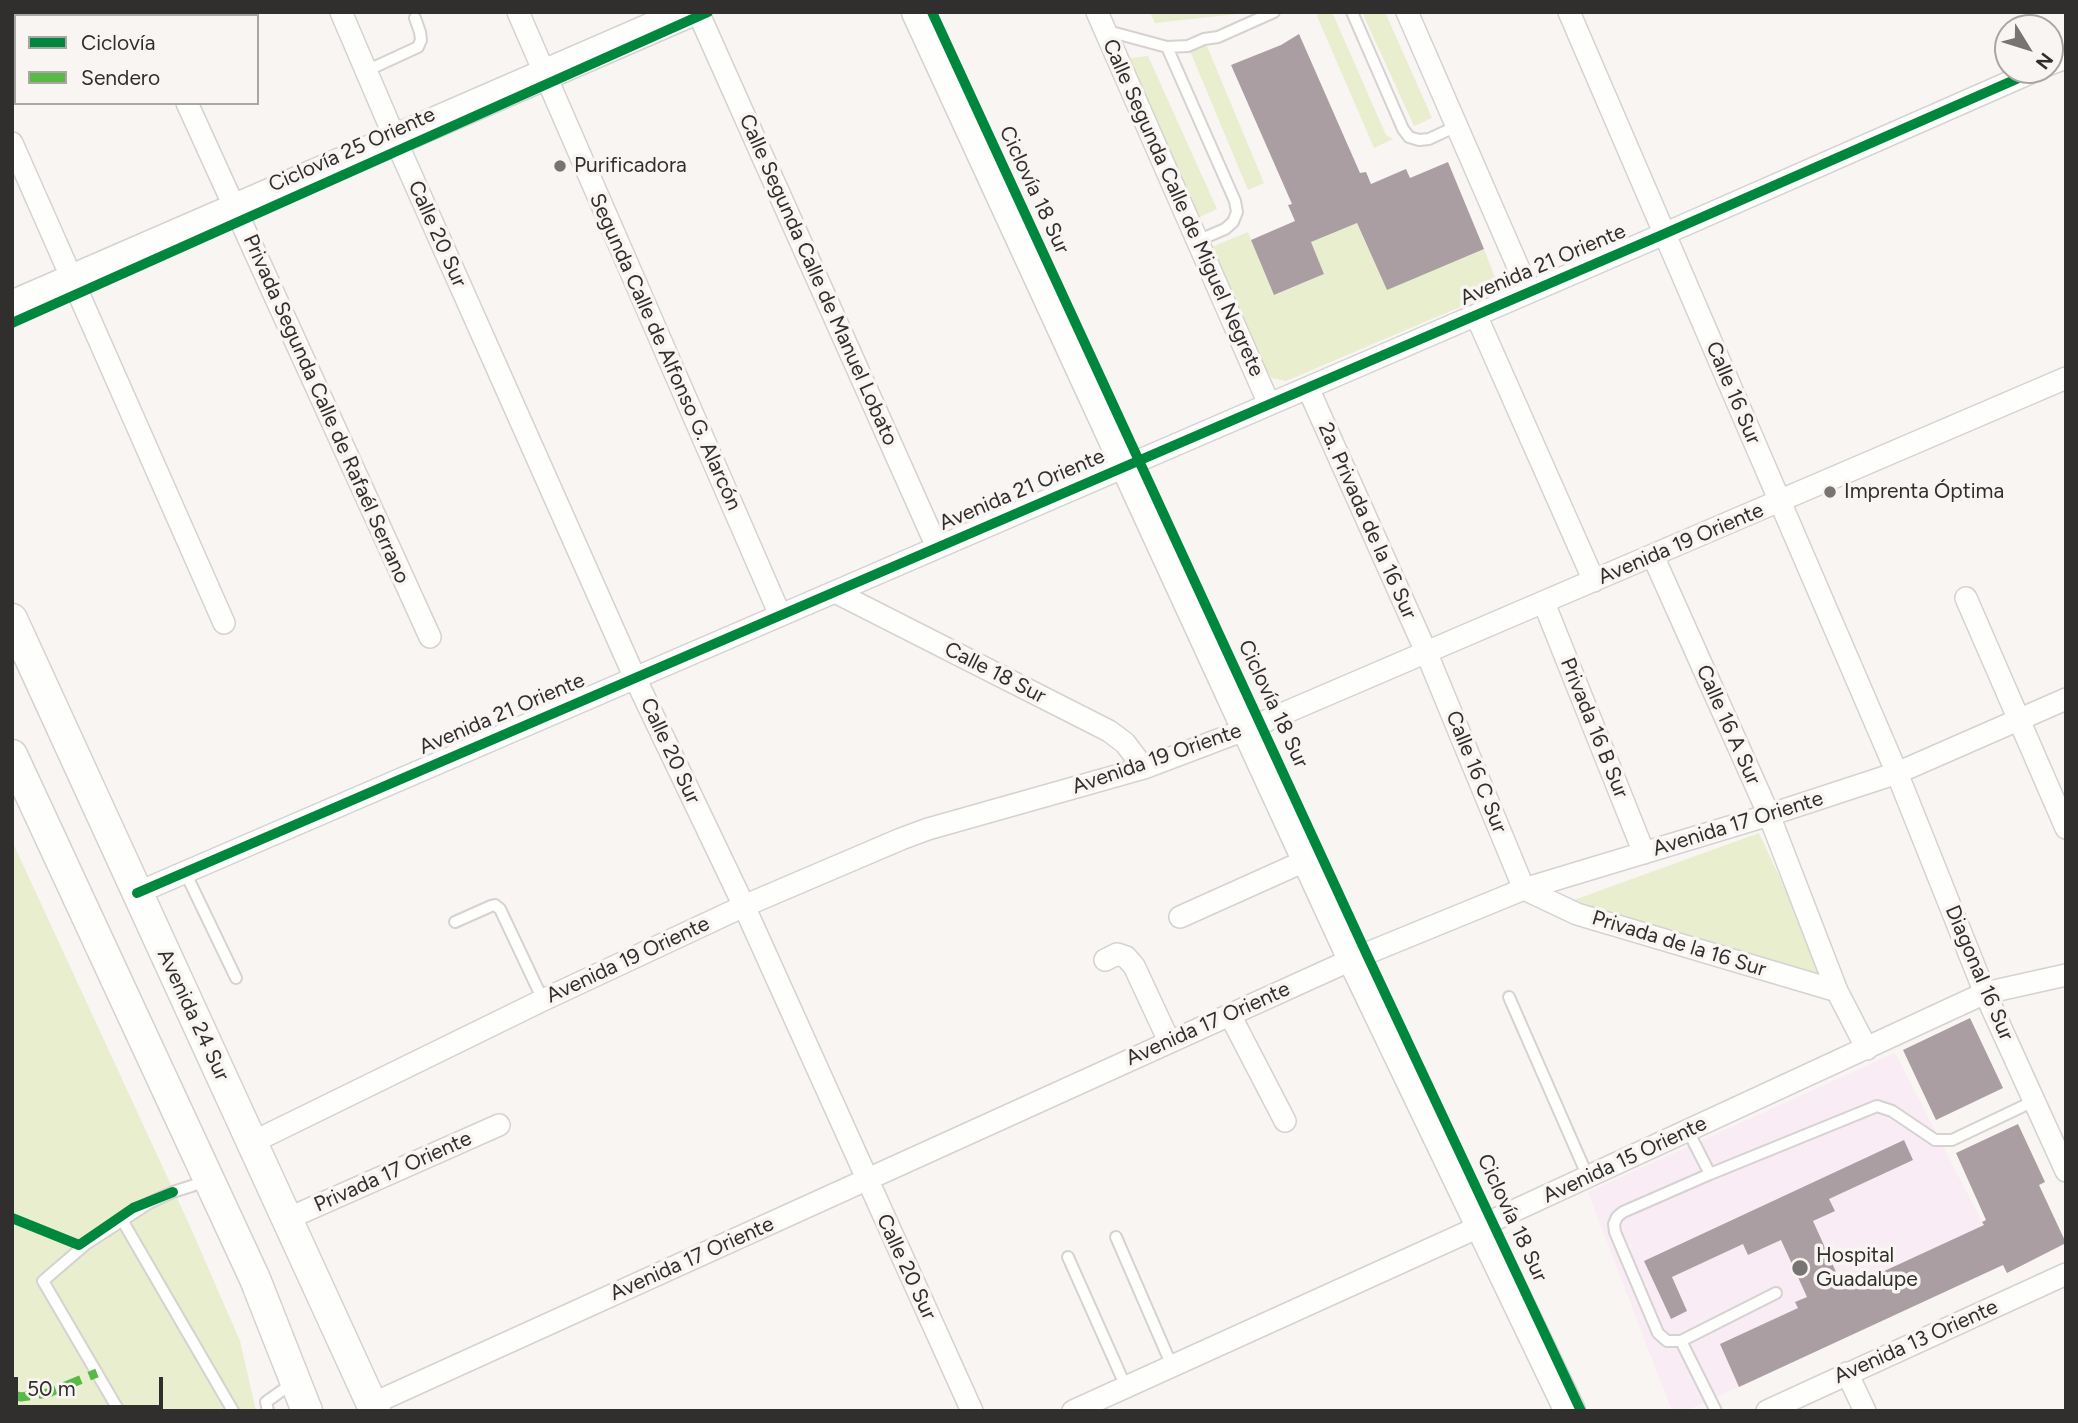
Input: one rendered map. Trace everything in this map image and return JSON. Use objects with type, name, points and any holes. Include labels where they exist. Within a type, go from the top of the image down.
[{"type":"main road","points":[[12,306],[689,12]]},
{"type":"main road","points":[[917,12],[1353,959],[1570,1411]]},
{"type":"main road","name":"Avenida 24 Sur","points":[[12,619],[374,1408]]},
{"type":"main road","points":[[12,755],[255,1279],[307,1411]]},
{"type":"street","name":"Calle 20 Sur","points":[[341,12],[635,678],[744,906],[972,1411]]},
{"type":"street","name":"Segunda Calle de Alfonso G. Alarcón","points":[[517,12],[780,615]]},
{"type":"street","name":"Calle Segunda Calle de Manuel Lobato","points":[[698,12],[937,547]]},
{"type":"street","points":[[1407,12],[1529,292]]},
{"type":"street","name":"Calle 16 Sur","points":[[1569,12],[1897,773]]},
{"type":"street","name":"Calle Segunda Calle de Miguel Negrete","points":[[1102,18],[1269,404]]},
{"type":"street","name":"Avenida 21 Oriente","points":[[137,892],[1308,388],[2005,84]]},
{"type":"street","name":"Privada Segunda Calle de Rafaél Serrano","points":[[188,105],[430,638]]},
{"type":"street","points":[[12,143],[224,623]]},
{"type":"street","points":[[1476,315],[1594,581]]},
{"type":"street","name":"Avenida 19 Oriente","points":[[251,1143],[543,1000],[744,906],[928,829],[1144,768],[1247,729],[2066,378]]},
{"type":"street","name":"2a. Privada de la 16 Sur","points":[[1308,388],[1427,654]]},
{"type":"street","name":"Calle 16 A Sur","points":[[1653,556],[1769,815],[1836,991],[1867,1049]]},
{"type":"street","name":"Calle 18 Sur","points":[[835,592],[1109,731],[1125,743],[1144,768]]},
{"type":"street","points":[[1966,598],[2066,828]]},
{"type":"street","name":"Privada 16 B Sur","points":[[1544,603],[1644,853]]},
{"type":"street","name":"Calle 16 C Sur","points":[[1427,654],[1524,889]]},
{"type":"street","name":"Avenida 17 Oriente","points":[[374,1408],[1168,1041],[1353,959],[1524,889],[1897,773],[2066,699]]},
{"type":"street","name":"Diagonal 16 Sur","points":[[1897,773],[1985,993],[2066,1171]]},
{"type":"street","points":[[1180,917],[1307,860]]},
{"type":"street","name":"Privada de la 16 Sur","points":[[1524,889],[1577,914],[1836,991]]},
{"type":"street","points":[[1105,960],[1117,954],[1126,957],[1134,966],[1168,1041]]},
{"type":"street","name":"Avenida 15 Oriente","points":[[1073,1411],[1985,993],[2066,975]]},
{"type":"street","points":[[1230,1015],[1285,1121]]},
{"type":"street","name":"Privada 17 Oriente","points":[[287,1219],[499,1125]]},
{"type":"street","name":"Avenida 13 Oriente","points":[[1767,1411],[2066,1274]]},
{"type":"street","points":[[1847,1373],[1865,1411]]},
{"type":"lane","points":[[1102,18],[1167,47],[1188,46],[1204,39],[1218,37],[1274,12]]},
{"type":"lane","points":[[1352,12],[1403,129],[1409,137],[1429,139],[1457,127]]},
{"type":"lane","points":[[366,71],[418,47],[421,40],[415,18]]},
{"type":"lane","points":[[1167,47],[1236,201],[1237,212],[1233,222],[1225,229],[1197,241]]},
{"type":"lane","points":[[185,872],[236,978]]},
{"type":"lane","points":[[455,922],[491,905],[500,909],[543,1000]]},
{"type":"lane","points":[[1509,997],[1588,1177]]},
{"type":"lane","points":[[1776,1293],[1681,1341],[1667,1341],[1658,1333],[1615,1232],[1617,1217],[1710,1174],[1877,1106],[1892,1111],[1936,1140],[1952,1140],[2034,1101]]},
{"type":"lane","points":[[1688,1131],[1710,1174]]},
{"type":"lane","points":[[119,1411],[43,1282],[86,1244],[149,1203],[210,1180]]},
{"type":"lane","points":[[122,1220],[233,1411]]},
{"type":"lane","points":[[1116,1237],[1172,1366]]},
{"type":"lane","points":[[1068,1257],[1126,1387]]},
{"type":"lane","points":[[1681,1341],[1716,1411]]},
{"type":"lane","points":[[268,1411],[266,1402],[296,1380]]},
{"type":"shaded area","points":[[1895,1053],[1982,1222],[2001,1266],[1686,1411],[1672,1411],[1588,1192]]},
{"type":"green space","points":[[1150,12],[1256,12],[1155,23]]},
{"type":"green space","points":[[1319,12],[1332,12],[1386,135],[1393,139],[1374,148],[1317,16]]},
{"type":"green space","points":[[1362,12],[1385,12],[1432,118],[1414,126]]},
{"type":"green space","points":[[1204,39],[1264,183],[1248,190],[1188,46]]},
{"type":"green space","points":[[1148,56],[1217,209],[1195,219],[1124,59]]},
{"type":"green space","points":[[1351,211],[1387,289],[1484,249],[1500,290],[1286,381],[1272,378],[1254,354],[1209,248],[1248,232],[1275,295],[1324,274],[1306,230]]},
{"type":"green space","points":[[1759,833],[1826,977],[1563,904]]},
{"type":"green space","points":[[12,841],[189,1224],[240,1341],[256,1411],[12,1411]]},
{"type":"building","points":[[1299,34],[1360,173],[1366,172],[1371,184],[1406,169],[1410,178],[1448,162],[1484,249],[1387,290],[1357,223],[1311,242],[1324,274],[1274,295],[1251,240],[1295,221],[1288,205],[1292,204],[1231,65],[1281,45]]},
{"type":"building","points":[[1970,1018],[2003,1088],[1936,1120],[1903,1050]]},
{"type":"building","points":[[2018,1124],[2045,1182],[2039,1185],[2066,1243],[2007,1273],[2003,1265],[1739,1387],[1720,1344],[1798,1308],[1795,1302],[1807,1297],[1781,1240],[1748,1255],[1743,1244],[1672,1277],[1687,1311],[1671,1319],[1644,1261],[1904,1140],[1913,1160],[1829,1199],[1835,1211],[1813,1221],[1841,1283],[1864,1273],[1867,1279],[1984,1225],[1982,1222],[1986,1220],[1956,1153]]},
{"type":"marked path","points":[[12,1395],[21,1397],[48,1393],[97,1373]]},
{"type":"cycle path","name":"Ciclovía 25 Oriente","points":[[12,323],[708,12]]},
{"type":"cycle path","name":"Ciclovía 18 Sur","points":[[932,12],[1367,955],[1581,1411]]},
{"type":"cycle path","points":[[137,893],[2005,84]]},
{"type":"cycle path","points":[[12,1218],[79,1245],[133,1208],[173,1192]]},
{"type":"place","name":"Purificadora","points":[[560,166]]},
{"type":"place","name":"Imprenta Óptima","points":[[1830,492]]},
{"type":"place","name":"Hospital Guadalupe","points":[[1800,1268]]}]
